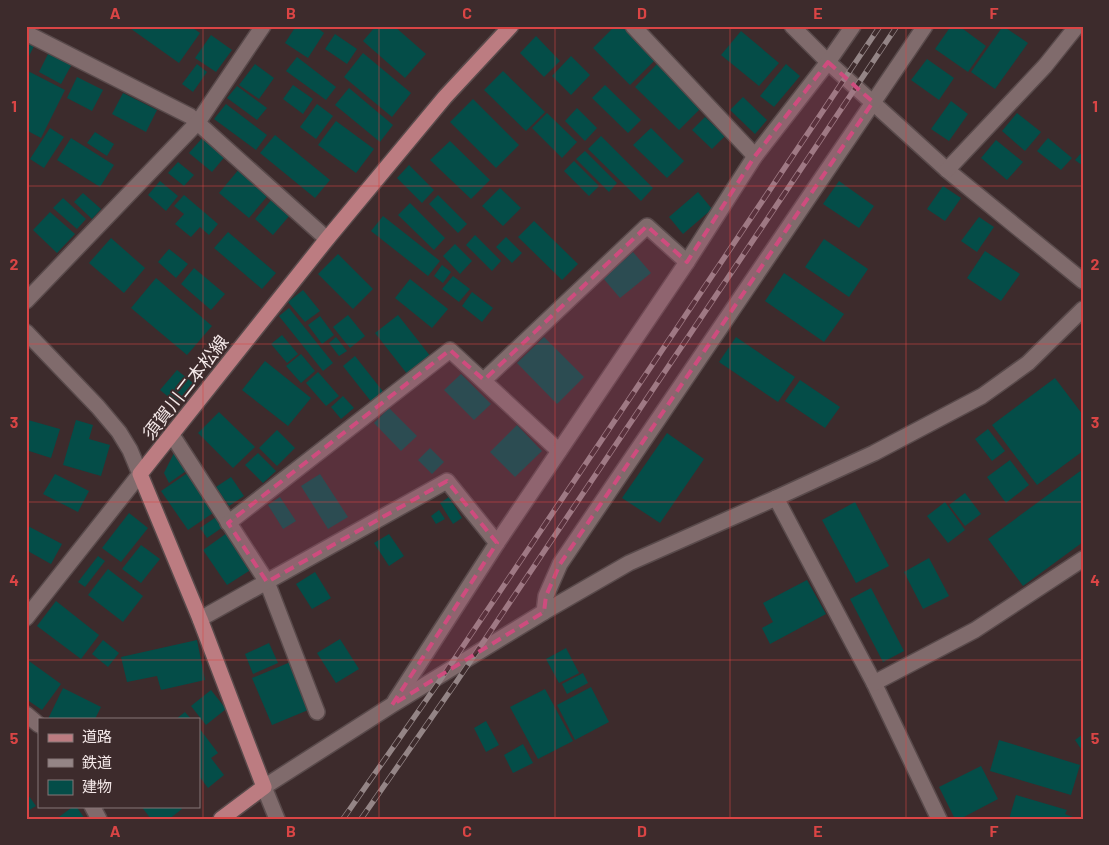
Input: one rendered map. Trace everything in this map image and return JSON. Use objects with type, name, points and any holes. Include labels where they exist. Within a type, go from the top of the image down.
[{"type":"main road","name":"須賀川二本松線","points":[[140,474],[241,346],[445,97],[511,26]]},
{"type":"main road","points":[[140,474],[200,619],[264,786],[221,819]]},
{"type":"street","points":[[27,299],[198,122],[263,26]]},
{"type":"street","points":[[633,26],[755,156]]},
{"type":"street","points":[[792,26],[828,62],[947,170],[1083,281]]},
{"type":"street","points":[[392,705],[497,543],[755,156],[828,62],[853,26]]},
{"type":"street","points":[[544,612],[546,596],[560,564],[926,26]]},
{"type":"street","points":[[947,170],[1045,66],[1077,26]]},
{"type":"street","points":[[26,33],[190,116],[328,239]]},
{"type":"street","points":[[484,380],[646,226],[686,262]]},
{"type":"street","points":[[277,819],[264,786],[544,612],[629,563],[874,453],[982,396],[1028,362],[1083,308]]},
{"type":"street","points":[[26,332],[98,407],[119,432],[130,450],[140,474],[26,618]]},
{"type":"street","points":[[228,523],[450,350],[484,380],[558,452]]},
{"type":"street","points":[[172,435],[267,582],[317,712]]},
{"type":"street","points":[[200,619],[447,481],[497,543]]},
{"type":"street","points":[[776,498],[874,683],[940,819]]},
{"type":"street","points":[[874,683],[975,630],[1080,566]]},
{"type":"street","points":[[26,714],[38,725]]},
{"type":"highlighted area","points":[[828,62],[873,102],[560,564],[546,596],[544,612],[392,705],[497,543],[447,481],[267,582],[228,523],[450,350],[484,380],[647,226],[687,262],[755,156]]},
{"type":"building","points":[[127,26],[190,26],[200,33],[179,63]]},
{"type":"building","points":[[296,26],[315,26],[324,33],[308,58],[285,43]]},
{"type":"building","points":[[376,26],[394,26],[426,54],[405,78],[363,41]]},
{"type":"building","points":[[615,26],[627,26],[658,57],[630,85],[593,48]]},
{"type":"building","points":[[951,26],[959,26],[986,46],[968,72],[935,49]]},
{"type":"building","points":[[1003,26],[1028,43],[995,89],[971,72]]},
{"type":"building","points":[[741,31],[779,63],[759,86],[721,55]]},
{"type":"building","points":[[335,34],[357,49],[347,64],[325,49]]},
{"type":"building","points":[[211,35],[232,50],[216,72],[195,58]]},
{"type":"building","points":[[536,36],[560,61],[544,77],[520,53]]},
{"type":"building","points":[[26,42],[34,46],[26,62]]},
{"type":"building","points":[[49,52],[72,64],[61,84],[39,72]]},
{"type":"building","points":[[363,53],[411,93],[392,117],[344,77]]},
{"type":"building","points":[[571,56],[590,75],[571,95],[552,76]]},
{"type":"building","points":[[297,57],[336,87],[326,100],[286,71]]},
{"type":"building","points":[[927,59],[954,78],[939,100],[911,80]]},
{"type":"building","points":[[197,64],[207,72],[193,92],[182,84]]},
{"type":"building","points":[[255,64],[274,78],[259,99],[239,85]]},
{"type":"building","points":[[657,64],[701,108],[679,130],[635,87]]},
{"type":"building","points":[[786,64],[800,76],[774,107],[760,96]]},
{"type":"building","points":[[26,70],[65,90],[41,138],[26,130]]},
{"type":"building","points":[[503,71],[545,112],[526,131],[484,90]]},
{"type":"building","points":[[77,77],[103,90],[92,111],[67,98]]},
{"type":"building","points":[[293,85],[313,99],[303,114],[283,99]]},
{"type":"building","points":[[605,85],[641,120],[628,133],[592,98]]},
{"type":"building","points":[[237,86],[267,108],[257,120],[227,98]]},
{"type":"building","points":[[349,88],[393,125],[380,142],[335,105]]},
{"type":"building","points":[[123,93],[157,110],[146,132],[112,114]]},
{"type":"building","points":[[743,97],[767,120],[755,134],[730,110]]},
{"type":"building","points":[[473,99],[519,145],[496,168],[450,122]]},
{"type":"building","points":[[951,101],[968,114],[949,141],[931,129]]},
{"type":"building","points":[[226,104],[267,135],[256,150],[214,119]]},
{"type":"building","points":[[317,104],[333,116],[316,139],[300,127]]},
{"type":"building","points":[[577,108],[597,128],[585,141],[565,121]]},
{"type":"building","points":[[547,113],[577,142],[562,158],[532,128]]},
{"type":"building","points":[[1017,113],[1041,132],[1025,151],[1002,131]]},
{"type":"building","points":[[705,117],[725,136],[712,149],[692,130]]},
{"type":"building","points":[[336,121],[374,149],[356,173],[318,145]]},
{"type":"building","points":[[50,128],[64,137],[44,168],[30,159]]},
{"type":"building","points":[[651,128],[684,161],[667,178],[633,145]]},
{"type":"building","points":[[95,132],[114,144],[107,156],[87,143]]},
{"type":"building","points":[[205,135],[227,154],[212,172],[189,153]]},
{"type":"building","points":[[275,135],[330,180],[315,198],[260,153]]},
{"type":"building","points":[[601,136],[653,188],[641,201],[588,149]]},
{"type":"building","points":[[71,138],[114,165],[100,187],[57,160]]},
{"type":"building","points":[[1048,138],[1072,158],[1061,170],[1037,151]]},
{"type":"building","points":[[996,140],[1023,162],[1007,180],[981,158]]},
{"type":"building","points":[[450,141],[490,180],[471,199],[430,160]]},
{"type":"building","points":[[585,151],[617,183],[609,192],[576,159]]},
{"type":"building","points":[[1083,151],[1083,166],[1075,160]]},
{"type":"building","points":[[574,161],[599,186],[589,196],[564,171]]},
{"type":"building","points":[[178,162],[194,175],[184,186],[168,173]]},
{"type":"building","points":[[409,165],[434,190],[422,203],[397,178]]},
{"type":"building","points":[[240,168],[270,193],[249,218],[219,193]]},
{"type":"building","points":[[160,181],[178,196],[166,211],[148,195]]},
{"type":"building","points":[[839,181],[874,206],[859,228],[823,204]]},
{"type":"building","points":[[943,186],[961,198],[945,221],[927,209]]},
{"type":"building","points":[[500,188],[521,208],[503,226],[482,206]]},
{"type":"building","points":[[698,192],[712,209],[683,234],[669,217]]},
{"type":"building","points":[[83,193],[101,209],[92,219],[74,202]]},
{"type":"building","points":[[184,195],[218,224],[209,235],[200,227],[191,237],[175,224],[184,214],[174,206]]},
{"type":"building","points":[[438,195],[467,224],[458,233],[429,204]]},
{"type":"building","points":[[63,198],[86,219],[77,229],[53,208]]},
{"type":"building","points":[[272,199],[290,215],[273,235],[255,219]]},
{"type":"building","points":[[410,203],[445,238],[434,250],[398,215]]},
{"type":"building","points":[[50,212],[75,234],[57,253],[33,230]]},
{"type":"building","points":[[383,216],[440,261],[428,276],[371,231]]},
{"type":"building","points":[[979,217],[994,227],[977,252],[961,241]]},
{"type":"building","points":[[534,221],[578,264],[562,280],[518,237]]},
{"type":"building","points":[[228,232],[276,273],[262,289],[214,248]]},
{"type":"building","points":[[475,235],[501,261],[492,271],[466,245]]},
{"type":"building","points":[[506,237],[522,253],[512,263],[496,247]]},
{"type":"building","points":[[111,238],[145,268],[124,293],[89,263]]},
{"type":"building","points":[[824,239],[868,269],[849,297],[805,267]]},
{"type":"building","points":[[455,244],[472,261],[460,274],[443,256]]},
{"type":"building","points":[[169,249],[188,264],[176,278],[158,262]]},
{"type":"building","points":[[985,251],[1020,274],[1001,301],[967,278]]},
{"type":"building","points":[[633,252],[651,273],[620,298],[603,278]]},
{"type":"building","points":[[338,254],[373,289],[353,309],[318,274]]},
{"type":"building","points":[[442,265],[451,272],[443,283],[434,276]]},
{"type":"building","points":[[194,268],[225,294],[211,310],[181,284]]},
{"type":"building","points":[[784,273],[844,314],[824,342],[765,301]]},
{"type":"building","points":[[453,276],[470,289],[459,302],[442,289]]},
{"type":"building","points":[[156,278],[212,326],[187,355],[131,308]]},
{"type":"building","points":[[410,279],[448,309],[432,328],[395,298]]},
{"type":"building","points":[[303,290],[320,311],[305,322],[288,302]]},
{"type":"building","points":[[472,292],[493,308],[482,322],[462,306]]},
{"type":"building","points":[[289,308],[333,363],[323,371],[279,316]]},
{"type":"building","points":[[348,315],[365,336],[350,348],[333,327]]},
{"type":"building","points":[[398,315],[431,357],[408,375],[375,333]]},
{"type":"building","points":[[320,316],[334,335],[322,344],[308,325]]},
{"type":"building","points":[[282,335],[298,354],[287,363],[271,344]]},
{"type":"building","points":[[336,337],[347,351],[339,356],[329,343]]},
{"type":"building","points":[[544,337],[584,377],[557,404],[517,363]]},
{"type":"building","points":[[736,337],[795,377],[778,402],[719,362]]},
{"type":"building","points":[[301,354],[315,371],[301,383],[286,366]]},
{"type":"building","points":[[355,356],[385,394],[373,404],[343,366]]},
{"type":"building","points":[[265,361],[311,398],[288,426],[242,390]]},
{"type":"building","points":[[177,370],[193,383],[176,403],[160,390]]},
{"type":"building","points":[[318,372],[339,396],[326,406],[306,383]]},
{"type":"building","points":[[461,374],[491,404],[474,420],[444,390]]},
{"type":"building","points":[[1055,378],[1083,415],[1083,451],[1037,485],[992,425]]},
{"type":"building","points":[[800,380],[840,407],[825,428],[785,401]]},
{"type":"building","points":[[343,396],[354,408],[341,419],[331,407]]},
{"type":"building","points":[[389,408],[417,436],[401,451],[374,423]]},
{"type":"building","points":[[219,412],[255,447],[233,468],[198,433]]},
{"type":"building","points":[[28,420],[60,429],[51,458],[26,450]]},
{"type":"building","points":[[76,420],[93,425],[89,439],[110,445],[101,476],[63,465]]},
{"type":"building","points":[[517,425],[542,451],[515,477],[490,452]]},
{"type":"building","points":[[988,429],[1005,451],[992,461],[975,439]]},
{"type":"building","points":[[277,430],[295,448],[277,466],[259,448]]},
{"type":"building","points":[[667,433],[704,459],[660,523],[622,498]]},
{"type":"building","points":[[430,448],[444,462],[432,474],[418,460]]},
{"type":"building","points":[[174,453],[186,471],[169,483],[164,473]]},
{"type":"building","points":[[258,453],[276,471],[263,483],[245,465]]},
{"type":"building","points":[[1010,460],[1029,485],[1006,503],[987,477]]},
{"type":"building","points":[[1083,469],[1083,542],[1023,586],[988,539]]},
{"type":"building","points":[[189,472],[216,511],[188,530],[161,491]]},
{"type":"building","points":[[55,474],[89,491],[78,512],[43,494]]},
{"type":"building","points":[[320,474],[348,517],[328,529],[301,486]]},
{"type":"building","points":[[231,477],[244,496],[229,506],[216,487]]},
{"type":"building","points":[[965,493],[981,514],[965,526],[949,505]]},
{"type":"building","points":[[280,497],[296,521],[283,529],[268,505]]},
{"type":"building","points":[[449,497],[462,518],[453,524],[440,503]]},
{"type":"building","points":[[855,502],[889,566],[856,583],[822,520]]},
{"type":"building","points":[[945,502],[965,530],[948,543],[927,516]]},
{"type":"building","points":[[439,510],[445,519],[436,524],[431,516]]},
{"type":"building","points":[[129,513],[148,528],[121,562],[102,548]]},
{"type":"building","points":[[216,517],[223,527],[207,538],[200,528]]},
{"type":"building","points":[[26,525],[62,544],[51,564],[26,550]]},
{"type":"building","points":[[227,533],[252,569],[227,585],[203,550]]},
{"type":"building","points":[[389,534],[404,556],[389,566],[374,543]]},
{"type":"building","points":[[141,545],[160,559],[141,583],[122,569]]},
{"type":"building","points":[[98,556],[105,561],[85,587],[78,582]]},
{"type":"building","points":[[929,558],[949,596],[923,609],[904,572]]},
{"type":"building","points":[[108,569],[143,596],[123,622],[88,595]]},
{"type":"building","points":[[315,572],[331,598],[312,609],[296,584]]},
{"type":"building","points":[[807,580],[826,614],[770,644],[762,628],[773,622],[763,603]]},
{"type":"building","points":[[871,588],[904,651],[883,662],[850,599]]},
{"type":"building","points":[[56,601],[99,635],[81,659],[37,626]]},
{"type":"building","points":[[340,639],[359,669],[336,683],[317,653]]},
{"type":"building","points":[[103,640],[119,653],[108,667],[92,654]]},
{"type":"building","points":[[197,640],[205,680],[161,690],[157,676],[127,682],[121,657]]},
{"type":"building","points":[[269,643],[278,663],[253,674],[245,654]]},
{"type":"building","points":[[566,648],[579,673],[559,683],[546,659]]},
{"type":"building","points":[[29,661],[61,684],[42,710],[26,699],[26,666]]},
{"type":"building","points":[[293,661],[313,708],[272,725],[252,678]]},
{"type":"building","points":[[583,673],[588,683],[567,694],[562,684]]},
{"type":"building","points":[[591,687],[609,722],[575,740],[557,705]]},
{"type":"building","points":[[63,688],[101,707],[96,718],[48,718]]},
{"type":"building","points":[[545,689],[573,741],[538,759],[510,707]]},
{"type":"building","points":[[211,690],[226,709],[206,725],[191,706]]},
{"type":"building","points":[[185,712],[190,718],[177,718]]},
{"type":"building","points":[[486,721],[499,745],[486,752],[474,728]]},
{"type":"building","points":[[200,729],[218,753],[211,758],[224,775],[208,788],[200,777]]},
{"type":"building","points":[[1083,734],[1083,752],[1075,740]]},
{"type":"building","points":[[999,740],[1080,765],[1071,795],[990,771]]},
{"type":"building","points":[[523,744],[533,763],[513,773],[504,755]]},
{"type":"building","points":[[981,766],[998,799],[960,819],[955,819],[939,787]]},
{"type":"building","points":[[26,792],[36,806],[26,812]]},
{"type":"building","points":[[1016,795],[1067,810],[1065,814],[1078,819],[1009,819]]},
{"type":"building","points":[[71,808],[77,808],[85,819],[56,819]]},
{"type":"building","points":[[143,808],[182,809],[169,819],[151,819]]},
{"type":"railway","points":[[343,819],[443,676],[880,26]]},
{"type":"railway","points":[[361,819],[455,684],[897,26]]}]
